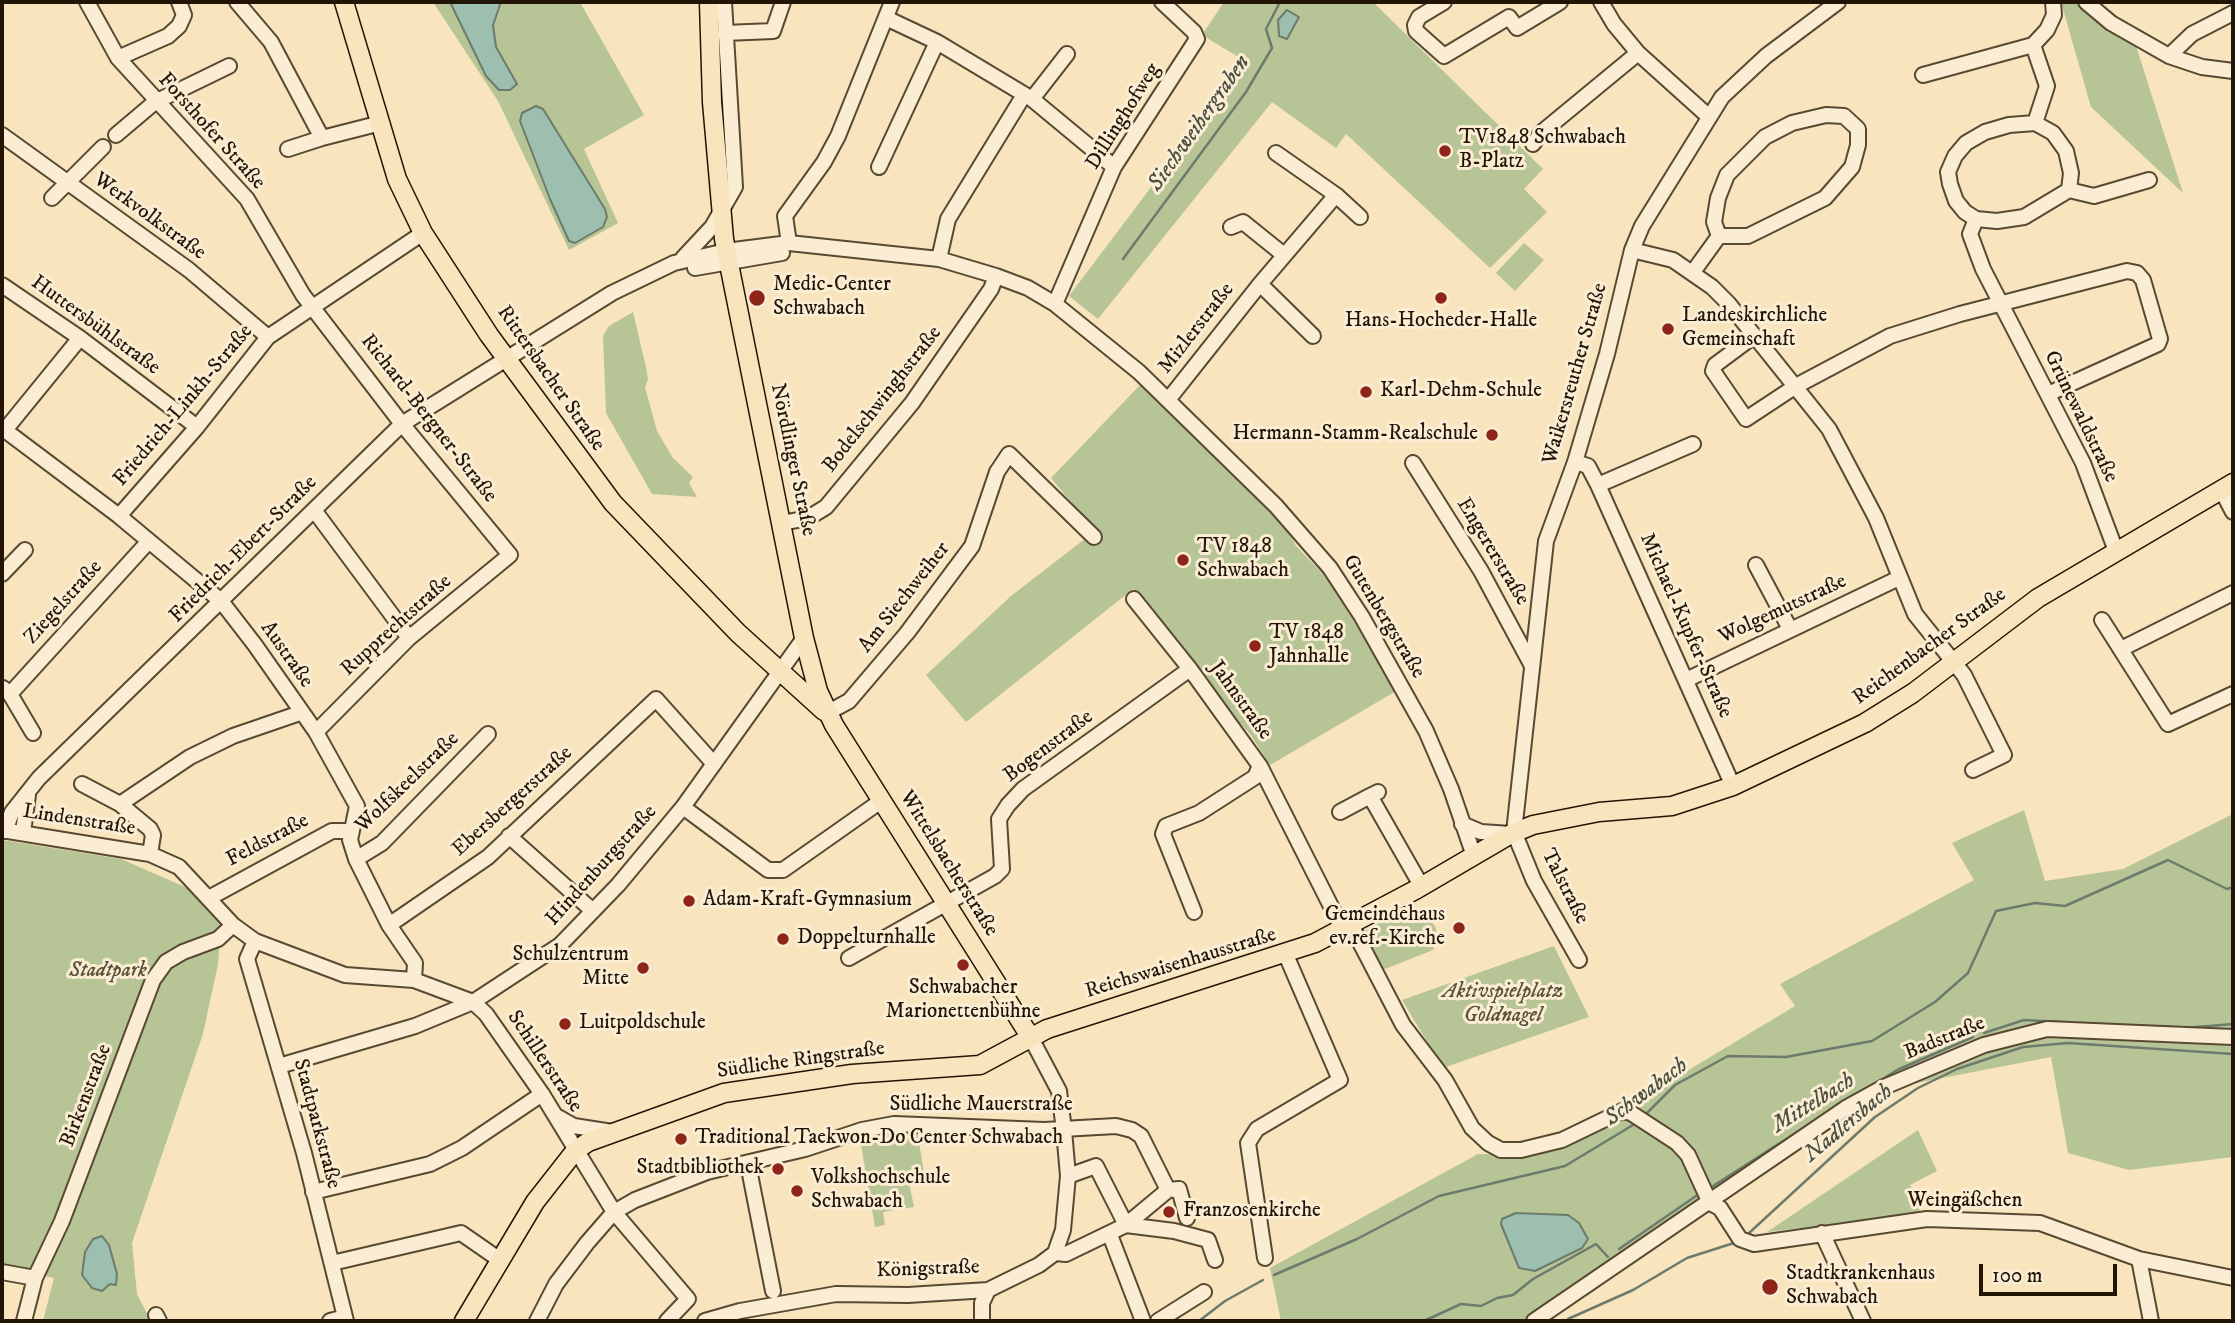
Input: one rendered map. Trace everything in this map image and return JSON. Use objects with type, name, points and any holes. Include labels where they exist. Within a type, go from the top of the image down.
[{"type":"main road","name":"Rittersbacher Straße","points":[[344,2],[397,179],[423,233],[507,361],[613,503],[737,633],[827,713]]},
{"type":"main road","name":"Nördlinger Straße","points":[[709,2],[721,214],[727,255],[804,638],[818,691],[827,713]]},
{"type":"main road","name":"Reichenbacher Straße","points":[[1513,833],[1567,817],[1672,806],[1733,786],[1865,723],[1913,693],[2038,598],[2228,487]]},
{"type":"main road","name":"Wittelsbacherstraße","points":[[827,713],[1031,1038]]},
{"type":"main road","name":"Reichswaisenhausstraße","points":[[1031,1038],[1047,1030],[1286,955],[1347,928],[1513,833]]},
{"type":"main road","name":"Südliche Ringstraße","points":[[464,1321],[536,1202],[575,1151],[613,1133],[724,1093],[852,1074],[980,1065],[1031,1038]]},
{"type":"street","name":"Forsthofer Straße","points":[[87,2],[118,58],[155,102],[247,199],[288,272],[314,307]]},
{"type":"street","name":"Forsthofer Straße","points":[[118,58],[168,36],[179,26],[184,15],[179,2]]},
{"type":"street","points":[[237,2],[271,42],[322,138]]},
{"type":"street","points":[[649,276],[674,263],[700,243],[721,214],[735,187],[724,2]]},
{"type":"street","points":[[725,33],[773,31],[783,2]]},
{"type":"street","points":[[789,243],[785,216],[838,136],[892,2]]},
{"type":"street","name":"Dillinghofweg","points":[[1055,304],[1114,167],[1197,39],[1162,2]]},
{"type":"street","points":[[1444,2],[1419,17],[1415,25],[1416,31],[1444,56],[1510,17],[1517,28],[1560,2]]},
{"type":"street","points":[[1601,2],[1614,24],[1638,53],[1708,116]]},
{"type":"street","name":"Waikersreuther Straße","points":[[1513,833],[1546,541],[1575,462],[1607,354],[1632,250],[1642,226],[1708,116],[1741,77],[1838,2]]},
{"type":"street","points":[[1923,75],[2034,45],[2047,30],[2054,15],[2053,2]]},
{"type":"street","points":[[2086,2],[2111,23],[2169,56],[2202,67],[2233,71]]},
{"type":"street","points":[[2169,56],[2192,34],[2233,13]]},
{"type":"street","points":[[887,18],[937,42],[1028,97],[1114,167]]},
{"type":"street","points":[[879,167],[937,42]]},
{"type":"street","points":[[2034,45],[2047,86],[2035,123]]},
{"type":"street","points":[[1533,144],[1541,133],[1638,53]]},
{"type":"street","points":[[939,259],[948,219],[1028,97],[1067,54]]},
{"type":"street","points":[[116,135],[155,102],[229,66]]},
{"type":"street","points":[[1825,115],[1844,116],[1858,129],[1858,145],[1852,167],[1825,198],[1748,236],[1719,236],[1714,222],[1718,198],[1727,175],[1765,137],[1792,122],[1825,115]]},
{"type":"street","points":[[288,149],[381,123]]},
{"type":"street","points":[[2069,190],[2071,173],[2066,151],[2053,133],[2035,123],[2009,125],[1985,132],[1966,144],[1955,156],[1948,172],[1956,201],[1976,219],[1997,221],[2024,218],[2069,190],[2094,196],[2149,180]]},
{"type":"street","name":"Werkvolkstraße","points":[[2,135],[189,270],[268,337]]},
{"type":"street","points":[[52,198],[103,147]]},
{"type":"street","points":[[1276,153],[1336,195],[1360,217]]},
{"type":"street","name":"Mizlerstraße","points":[[1168,400],[1260,284],[1336,195]]},
{"type":"street","name":"Grünewaldstraße","points":[[1976,219],[1970,234],[2000,304],[2083,463],[2116,551]]},
{"type":"street","points":[[1231,227],[1243,222],[1284,255]]},
{"type":"street","name":"Friedrich-Linkh-Straße","points":[[119,516],[197,427],[268,337],[423,233]]},
{"type":"street","points":[[1693,272],[1719,236]]},
{"type":"street","points":[[674,263],[789,243],[814,246]]},
{"type":"street","points":[[649,276],[727,255],[814,246]]},
{"type":"street","name":"Gutenbergstraße","points":[[814,246],[939,259],[996,276],[1028,288],[1101,338],[1276,506],[1330,568],[1362,617],[1426,731],[1474,856]]},
{"type":"street","points":[[1632,250],[1673,261],[1693,272],[1729,304],[1796,386],[1847,459],[1876,518],[1915,614],[1964,675],[2004,755],[1973,770]]},
{"type":"street","points":[[1754,336],[1715,365],[1713,371],[1746,419],[1796,386],[1890,336],[2127,271],[2137,273],[2143,281],[2160,339],[2158,344],[2048,394]]},
{"type":"street","name":"Friedrich-Ebert-Straße","points":[[3,830],[12,812],[29,792],[402,424],[507,361],[612,293],[649,276]]},
{"type":"street","name":"Bodelschwinghstraße","points":[[782,523],[808,518],[826,507],[912,403],[991,289],[996,276]]},
{"type":"street","name":"Mizlerstraße","points":[[1260,284],[1313,337]]},
{"type":"street","name":"Huttersbühlstraße","points":[[2,285],[80,338],[197,427]]},
{"type":"street","name":"Richard-Bergner-Straße","points":[[314,307],[402,424],[510,555]]},
{"type":"street","name":"Austraße","points":[[80,338],[3,429],[119,516],[221,601],[316,732],[357,806],[350,841],[356,859],[389,925],[415,963],[414,980]]},
{"type":"street","points":[[1598,485],[1693,444]]},
{"type":"street","name":"Am Siechweiher","points":[[827,713],[849,701],[907,633],[972,546],[997,472],[1009,454],[1094,537]]},
{"type":"street","name":"Michael-Kupfer-Straße","points":[[1575,462],[1588,466],[1598,485],[1733,786]]},
{"type":"street","name":"Engererstraße","points":[[1413,463],[1481,571],[1531,664]]},
{"type":"street","points":[[2228,487],[2233,512]]},
{"type":"street","points":[[314,510],[409,638]]},
{"type":"street","name":"Ziegelstraße","points":[[6,691],[149,541]]},
{"type":"street","points":[[2,574],[26,550]]},
{"type":"street","name":"Rupprechtstraße","points":[[316,732],[409,638],[510,555]]},
{"type":"street","points":[[1756,565],[1790,629]]},
{"type":"street","name":"Wolgemutstraße","points":[[1686,680],[1899,578]]},
{"type":"street","points":[[2121,649],[2233,593]]},
{"type":"street","name":"Jahnstraße","points":[[1134,599],[1190,669],[1260,766],[1255,777],[1222,799],[1199,813],[1166,826],[1163,834],[1194,912]]},
{"type":"street","points":[[2102,620],[2168,724],[2233,694]]},
{"type":"street","name":"Hindenburgstraße","points":[[279,1066],[415,1026],[473,1002],[560,945],[683,807],[804,638]]},
{"type":"street","name":"Bogenstraße","points":[[945,904],[1002,869],[999,819],[1023,789],[1190,669]]},
{"type":"street","points":[[6,691],[33,733]]},
{"type":"street","name":"Ebersbergerstraße","points":[[389,925],[463,876],[656,699],[714,764]]},
{"type":"street","points":[[120,803],[190,757],[233,736],[300,713]]},
{"type":"street","name":"Wolfskeelstraße","points":[[356,859],[382,842],[488,734]]},
{"type":"street","points":[[1260,766],[1347,928]]},
{"type":"street","points":[[82,784],[120,803],[150,829],[153,835],[150,854],[178,867],[233,925],[255,941],[345,975],[414,980],[473,1002]]},
{"type":"street","points":[[23,832],[29,792]]},
{"type":"street","points":[[1340,812],[1374,794],[1422,887]]},
{"type":"street","points":[[683,807],[768,870],[783,870],[881,801]]},
{"type":"street","points":[[1462,824],[1481,832],[1513,833]]},
{"type":"street","name":"Lindenstraße","points":[[3,830],[150,854]]},
{"type":"street","name":"Feldstraße","points":[[209,898],[332,831],[351,831]]},
{"type":"street","name":"Talstraße","points":[[1513,833],[1534,881],[1579,960]]},
{"type":"street","points":[[509,836],[593,911]]},
{"type":"street","points":[[849,958],[945,904]]},
{"type":"street","name":"Birkenstraße","points":[[24,1321],[35,1278],[62,1221],[153,980],[166,962],[183,952],[218,939],[233,925]]},
{"type":"street","name":"Weingäßchen","points":[[1347,928],[1403,1025],[1445,1080],[1472,1128],[1488,1143],[1501,1150],[1521,1150],[1562,1140],[1622,1111],[1631,1113],[1677,1143],[1688,1155],[1710,1203],[1720,1208],[1740,1239],[1754,1244],[1927,1219],[2039,1223],[2139,1259],[2233,1278]]},
{"type":"street","name":"Stadtparkstraße","points":[[255,941],[247,959],[332,1263],[340,1320]]},
{"type":"street","points":[[1265,1258],[1248,1143],[1257,1129],[1340,1080],[1286,955]]},
{"type":"street","name":"Schillerstraße","points":[[473,1002],[486,1014],[542,1094],[614,1212],[688,1299],[667,1321]]},
{"type":"street","name":"Badstraße","points":[[1534,1321],[1862,1098],[1984,1045],[2047,1029],[2233,1037]]},
{"type":"street","points":[[1031,1038],[1059,1091],[1064,1130],[1068,1176],[1063,1230],[1055,1253]]},
{"type":"street","points":[[313,1192],[430,1164],[462,1148],[542,1094]]},
{"type":"street","points":[[556,1116],[574,1126],[613,1133]]},
{"type":"street","name":"Südliche Mauerstraße","points":[[537,1321],[556,1284],[614,1212],[674,1182],[805,1149],[831,1138],[894,1124],[1064,1130],[1086,1126],[1132,1130],[1141,1136],[1168,1190]]},
{"type":"street","points":[[748,1164],[773,1291]]},
{"type":"street","points":[[1068,1176],[1096,1166],[1126,1226],[1208,1240],[1215,1260]]},
{"type":"street","points":[[1168,1190],[1178,1189],[1187,1218]]},
{"type":"street","name":"Königstraße","points":[[705,1321],[741,1316],[836,1294],[908,1295],[988,1290],[1039,1265],[1055,1253],[1066,1254],[1110,1235],[1126,1226],[1168,1190]]},
{"type":"street","points":[[332,1263],[461,1233],[500,1260]]},
{"type":"street","points":[[1822,1233],[1863,1321]]},
{"type":"street","points":[[1110,1235],[1143,1321]]},
{"type":"street","points":[[2139,1259],[2151,1321]]},
{"type":"street","points":[[2,1272],[35,1278]]},
{"type":"street","points":[[982,1321],[982,1303],[988,1290]]},
{"type":"street","points":[[1157,1321],[1204,1292]]},
{"type":"green space","points":[[433,2],[450,2],[465,30],[517,84],[496,47],[493,25],[501,2],[580,2],[644,115],[584,149],[618,223],[569,250],[498,101]],"holes":[[[543,109],[557,131],[569,241],[520,121],[522,113]]]},
{"type":"green space","points":[[1224,2],[1373,2],[1543,169],[1524,189],[1547,212],[1490,268],[1346,134],[1336,148],[1272,102],[1098,319],[1069,296],[1189,137],[1240,58],[1202,35]]},
{"type":"green space","points":[[2061,2],[2075,2],[2136,46],[2183,193],[2091,107]]},
{"type":"green space","points":[[1524,243],[1544,260],[1515,291],[1496,273]]},
{"type":"green space","points":[[633,312],[648,379],[645,387],[657,431],[673,458],[693,477],[689,483],[697,497],[652,494],[606,413],[603,336],[609,326]]},
{"type":"green space","name":"TV 1848 Schwabach","points":[[1141,384],[1286,528],[1296,546],[1324,575],[1398,690],[1270,765],[1250,734],[1215,696],[1133,589],[966,722],[926,675],[1011,596],[1095,531],[1051,478]]},
{"type":"green space","points":[[2024,810],[2045,881],[2123,869],[2233,814],[2233,1157],[2129,1170],[2068,1153],[2051,1057],[1885,1089],[1529,1321],[1281,1321],[1270,1268],[1478,1154],[1526,1155],[1622,1110],[1795,1006],[1780,984],[1974,880],[1952,843]]},
{"type":"green space","name":"Stadtpark","points":[[2,840],[121,859],[192,890],[221,923],[218,964],[203,1034],[132,1243],[137,1294],[151,1321],[43,1321],[54,1278],[2,1267]]},
{"type":"green space","points":[[1413,904],[1422,918],[1430,920],[1435,926],[1438,937],[1433,950],[1380,971],[1361,933]]},
{"type":"green space","name":"Aktivspielplatz Goldnagel","points":[[1554,946],[1589,1017],[1443,1068],[1402,1000]]},
{"type":"green space","points":[[887,1127],[917,1130],[925,1179],[909,1182],[914,1207],[883,1212],[885,1225],[875,1227],[859,1133]]},
{"type":"green space","points":[[1918,1130],[1937,1171],[1910,1185],[1921,1214],[1767,1232]]},
{"type":"shaded area","points":[[450,2],[501,2],[493,25],[496,47],[517,84],[510,90],[499,90],[486,76]]},
{"type":"shaded area","points":[[1287,10],[1299,17],[1287,39],[1279,36],[1278,20]]},
{"type":"shaded area","points":[[536,106],[543,109],[605,209],[607,217],[603,227],[575,243],[569,241],[550,199],[520,121],[522,113]]},
{"type":"shaded area","points":[[1516,1213],[1568,1215],[1579,1223],[1588,1239],[1582,1248],[1535,1271],[1519,1268],[1501,1224],[1502,1219]]},
{"type":"shaded area","points":[[102,1236],[109,1245],[117,1274],[116,1285],[110,1284],[102,1291],[92,1288],[82,1275],[85,1252],[93,1239]]},
{"type":"waterway","name":"Siechweihergraben","points":[[1123,259],[1246,92],[1272,48],[1266,29],[1280,2]]},
{"type":"waterway","name":"Schwabach","points":[[1645,1115],[1675,1085],[1728,1056],[1786,1057],[1872,1041],[1935,1002],[1968,973],[1996,911],[2035,903],[2065,906],[2168,860],[2227,889],[2233,887]]},
{"type":"waterway","name":"Mittelbach","points":[[1984,1033],[2024,1020],[2157,1027]]},
{"type":"waterway","name":"Mittelbach","points":[[2184,1028],[2233,1024]]},
{"type":"waterway","name":"Mittelbach","points":[[1860,1093],[1897,1070],[1973,1037]]},
{"type":"waterway","name":"Nadlersbach","points":[[1748,1234],[1875,1117],[1918,1088],[1957,1069],[2023,1047],[2068,1043],[2233,1054]]},
{"type":"waterway","name":"Mittelbach","points":[[1713,1186],[1833,1109]]},
{"type":"waterway","name":"Schwabach","points":[[1274,1275],[1357,1239],[1439,1196],[1565,1166],[1638,1122]]},
{"type":"waterway","name":"Mittelbach","points":[[1619,1249],[1696,1196]]},
{"type":"waterway","name":"Nadlersbach","points":[[1568,1319],[1633,1290],[1687,1258],[1737,1242]]},
{"type":"waterway","name":"Mittelbach","points":[[1424,1321],[1461,1304],[1481,1306],[1497,1298],[1513,1295],[1533,1279],[1596,1244],[1608,1257]]},
{"type":"waterway","name":"Schwabach","points":[[1199,1321],[1225,1301],[1263,1280]]},
{"type":"place","name":"TV1848 Schwabach B-Platz","points":[[1445,151]]},
{"type":"place","name":"Medic-Center Schwabach","points":[[757,298]]},
{"type":"place","name":"Hans-Hocheder-Halle","points":[[1441,298]]},
{"type":"place","name":"Landeskirchliche Gemeinschaft","points":[[1668,329]]},
{"type":"place","name":"Karl-Dehm-Schule","points":[[1366,392]]},
{"type":"place","name":"Hermann-Stamm-Realschule","points":[[1492,435]]},
{"type":"place","name":"TV 1848 Schwabach","points":[[1183,560]]},
{"type":"place","name":"TV 1848 Jahnhalle","points":[[1255,646]]},
{"type":"place","name":"Adam-Kraft-Gymnasium","points":[[689,901]]},
{"type":"place","name":"Gemeindehaus ev.ref.-Kirche","points":[[1459,928]]},
{"type":"place","name":"Doppelturnhalle","points":[[783,939]]},
{"type":"place","name":"Schwabacher Marionettenbühne","points":[[963,965]]},
{"type":"place","name":"Schulzentrum Mitte","points":[[643,968]]},
{"type":"place","name":"Luitpoldschule","points":[[565,1024]]},
{"type":"place","name":"Traditional Taekwon-Do Center Schwabach","points":[[681,1139]]},
{"type":"place","name":"Stadtbibliothek","points":[[778,1169]]},
{"type":"place","name":"Volkshochschule Schwabach","points":[[797,1191]]},
{"type":"place","name":"Franzosenkirche","points":[[1169,1212]]},
{"type":"place","name":"Stadtkrankenhaus Schwabach","points":[[1770,1287]]}]
